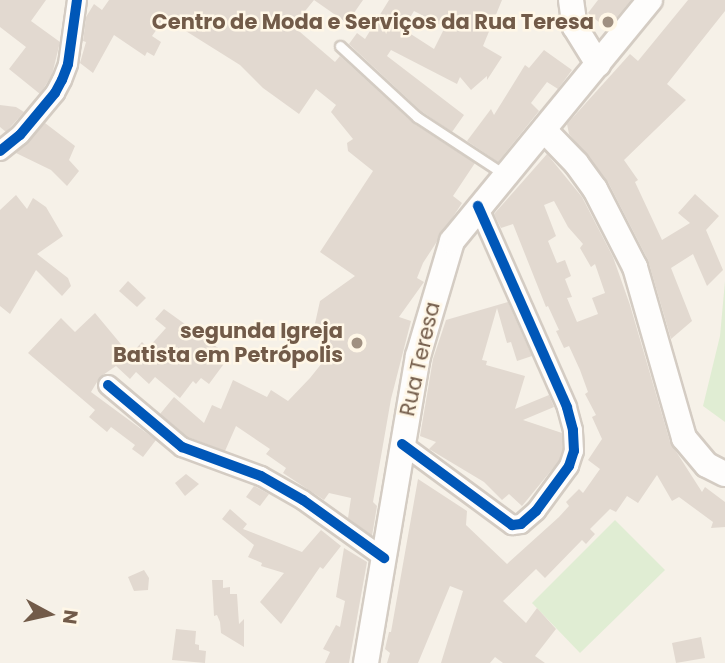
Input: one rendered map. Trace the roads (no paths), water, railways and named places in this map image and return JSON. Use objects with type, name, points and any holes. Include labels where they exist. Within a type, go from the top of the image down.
[{"type":"main road","points":[[571,0],[575,27],[598,64]]},
{"type":"main road","name":"Rua Teresa","points":[[366,663],[418,356],[444,260],[452,241],[504,174],[545,131],[650,0]]},
{"type":"main road","points":[[545,131],[576,163],[595,189],[635,267],[684,438],[691,450],[707,465],[725,474]]},
{"type":"street","points":[[0,151],[20,135],[55,93],[62,80],[68,65],[77,0]]},
{"type":"street","points":[[402,444],[512,525],[521,524],[536,511],[569,466],[573,440],[567,407],[478,206]]},
{"type":"street","points":[[108,385],[182,447],[261,476],[303,500],[384,558]]},
{"type":"lane","points":[[340,46],[416,117],[504,174]]},
{"type":"place","name":"Centro de Moda e Serviços da Rua Teresa","points":[[608,22]]},
{"type":"place","name":"segunda Igreja Batista em Petrópolis","points":[[357,343]]}]
